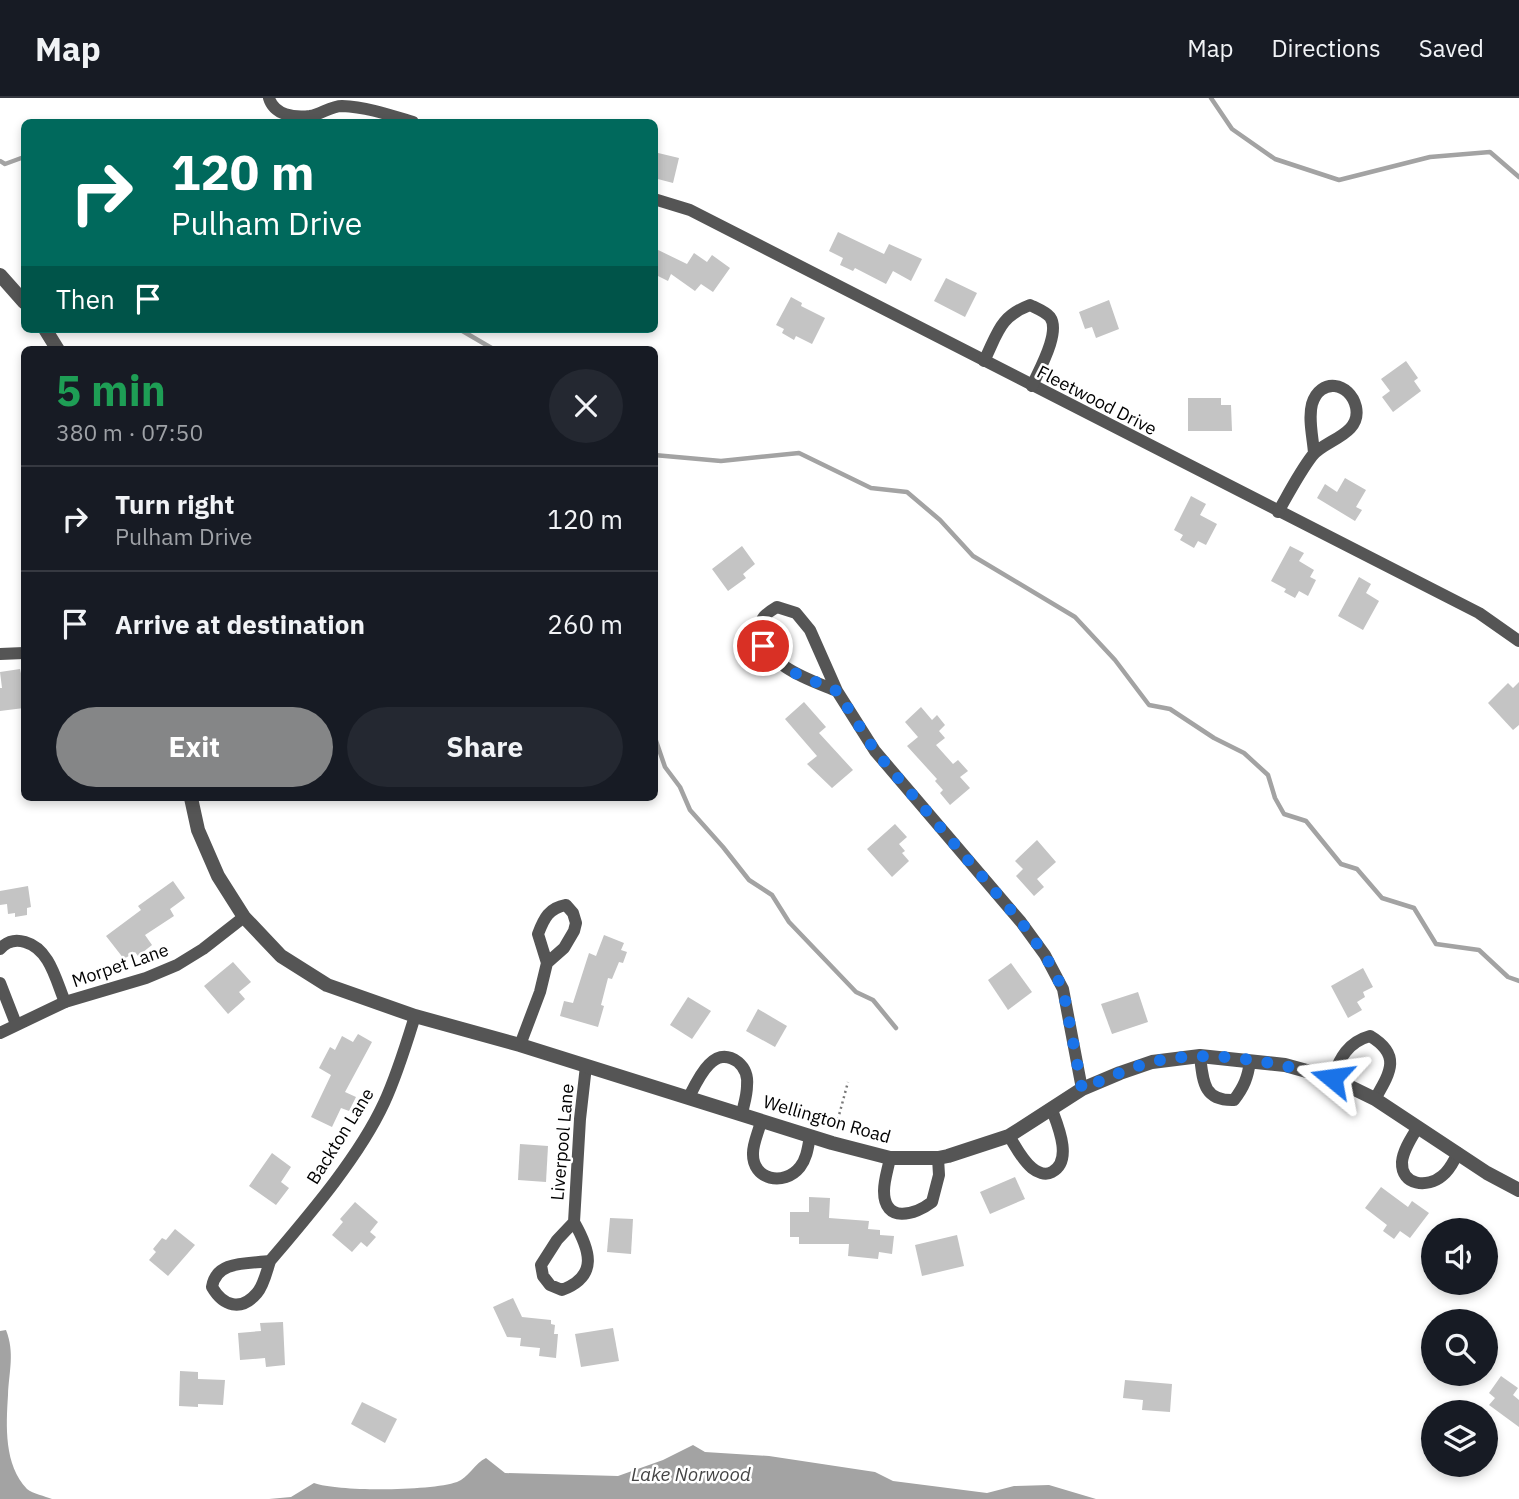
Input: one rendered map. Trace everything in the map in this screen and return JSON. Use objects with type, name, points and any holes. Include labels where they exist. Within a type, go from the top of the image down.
[{"type":"street","points":[[269,98],[277,111],[290,116],[311,116],[335,102],[403,119]]},
{"type":"street","name":"Fleetwood Drive","points":[[658,200],[690,210],[1479,613],[1519,641]]},
{"type":"street","points":[[0,275],[21,299]]},
{"type":"street","points":[[984,361],[1003,323],[1014,311],[1031,305],[1049,316],[1054,327],[1051,342],[1032,386]]},
{"type":"street","points":[[1278,512],[1314,453],[1346,432],[1357,414],[1354,399],[1343,387],[1334,384],[1324,388],[1316,396],[1312,406],[1314,453]]},
{"type":"street","points":[[837,691],[795,673],[770,654],[763,646],[760,626],[764,614],[777,607],[796,613],[810,630],[837,691],[875,751],[1021,922],[1045,955],[1063,989],[1082,1089]]},
{"type":"street","points":[[0,654],[21,653]]},
{"type":"street","name":"Wellington Road","points":[[192,801],[198,830],[218,876],[244,917],[281,956],[327,985],[415,1016],[520,1045],[832,1143],[890,1158],[937,1158],[1009,1136],[1082,1089],[1152,1062],[1200,1055],[1285,1065],[1332,1078],[1375,1099],[1519,1190]]},
{"type":"street","name":"Morpet Lane","points":[[0,1033],[65,1002],[146,978],[177,965],[203,949],[244,917]]},
{"type":"street","points":[[0,950],[5,943],[17,939],[30,943],[42,952],[65,1002]]},
{"type":"street","points":[[520,1045],[540,992],[547,963]]},
{"type":"street","points":[[0,984],[16,1024]]},
{"type":"street","name":"Backton Lane","points":[[270,1261],[231,1265],[220,1270],[213,1278],[212,1287],[218,1298],[228,1305],[241,1304],[257,1293],[270,1261],[313,1210],[383,1106],[415,1016]]},
{"type":"street","points":[[1332,1078],[1349,1047],[1359,1039],[1370,1036],[1382,1042],[1389,1053],[1391,1064],[1388,1076],[1375,1099]]},
{"type":"street","points":[[1200,1055],[1204,1085],[1210,1094],[1220,1101],[1234,1100],[1245,1082],[1250,1061]]},
{"type":"street","points":[[689,1097],[708,1066],[718,1057],[728,1056],[740,1064],[746,1073],[747,1087],[742,1113]]},
{"type":"street","name":"Liverpool Lane","points":[[574,1222],[557,1240],[541,1265],[542,1276],[550,1285],[562,1290],[576,1284],[586,1272],[588,1259],[586,1243],[574,1222],[586,1066]]},
{"type":"street","points":[[1009,1136],[1033,1170],[1044,1174],[1053,1172],[1059,1166],[1063,1155],[1060,1133],[1052,1110]]},
{"type":"street","points":[[761,1121],[753,1152],[755,1168],[765,1177],[777,1179],[791,1176],[806,1157],[810,1136]]},
{"type":"street","points":[[1418,1127],[1402,1161],[1404,1173],[1410,1180],[1422,1185],[1432,1183],[1450,1169],[1458,1153]]},
{"type":"street","points":[[890,1158],[884,1193],[887,1205],[897,1213],[910,1215],[932,1202],[940,1175],[937,1158]]},
{"type":"path","points":[[832,1143],[848,1082]]},
{"type":"water","points":[[6,1330],[11,1354],[7,1419],[10,1457],[19,1479],[27,1489],[52,1499],[0,1499],[0,1331]]},
{"type":"water","name":"Lake Norwood","points":[[693,1445],[705,1452],[769,1456],[875,1472],[893,1481],[987,1493],[1014,1486],[1049,1485],[1096,1499],[269,1499],[291,1497],[314,1483],[363,1489],[407,1489],[444,1485],[461,1480],[486,1458],[505,1473],[618,1476],[663,1460]]},
{"type":"building","points":[[658,153],[679,158],[673,183],[658,179]]},
{"type":"building","points":[[838,232],[884,254],[889,244],[922,259],[911,281],[893,271],[886,284],[855,268],[853,271],[840,265],[843,258],[829,251]]},
{"type":"building","points":[[658,250],[687,264],[694,253],[707,262],[712,255],[730,268],[713,292],[701,284],[695,291],[671,274],[668,281],[658,276]]},
{"type":"building","points":[[946,278],[977,293],[965,317],[934,301]]},
{"type":"building","points":[[791,297],[802,303],[801,306],[825,318],[812,344],[796,336],[794,340],[782,333],[784,329],[776,325]]},
{"type":"building","points":[[1109,300],[1119,329],[1096,338],[1092,327],[1085,329],[1079,312]]},
{"type":"building","points":[[1406,361],[1418,378],[1414,381],[1421,391],[1393,412],[1382,397],[1390,391],[1381,379]]},
{"type":"building","points":[[1188,398],[1221,398],[1221,405],[1231,405],[1232,431],[1188,431]]},
{"type":"building","points":[[1345,478],[1366,490],[1356,507],[1362,510],[1355,521],[1317,498],[1325,484],[1337,492]]},
{"type":"building","points":[[1191,496],[1206,504],[1200,515],[1217,524],[1206,545],[1198,541],[1194,548],[1180,540],[1183,535],[1174,530]]},
{"type":"building","points":[[742,546],[755,564],[743,574],[746,578],[728,591],[712,569]]},
{"type":"building","points":[[1290,546],[1304,553],[1299,561],[1314,570],[1310,577],[1316,580],[1308,596],[1299,591],[1295,598],[1284,592],[1286,589],[1271,581]]},
{"type":"building","points":[[1359,577],[1371,584],[1366,593],[1379,601],[1363,630],[1338,616]]},
{"type":"building","points":[[20,669],[21,708],[0,711],[0,672]]},
{"type":"building","points":[[1519,682],[1519,725],[1513,730],[1488,703],[1508,683],[1513,688]]},
{"type":"building","points":[[804,702],[826,727],[819,733],[853,770],[832,788],[807,764],[817,756],[785,719]]},
{"type":"building","points":[[921,707],[932,720],[937,715],[945,725],[939,731],[945,738],[936,745],[953,764],[958,760],[968,771],[960,777],[970,788],[950,805],[940,793],[943,790],[935,781],[937,779],[907,746],[918,737],[905,722]]},
{"type":"building","points":[[895,824],[907,837],[899,844],[909,861],[892,877],[867,849]]},
{"type":"building","points":[[1037,840],[1056,862],[1037,879],[1044,887],[1034,896],[1016,876],[1023,869],[1015,861]]},
{"type":"building","points":[[173,881],[185,898],[170,909],[174,916],[145,935],[152,945],[138,956],[135,952],[124,959],[106,936],[141,910],[138,906]]},
{"type":"building","points":[[28,886],[31,907],[27,908],[27,915],[15,917],[15,913],[8,914],[7,904],[0,905],[0,891]]},
{"type":"building","points":[[604,935],[624,943],[621,950],[627,952],[623,963],[619,962],[612,979],[608,978],[598,1027],[560,1016],[564,1001],[573,1003],[589,953],[596,956]]},
{"type":"building","points":[[233,962],[251,982],[239,992],[245,999],[228,1014],[204,986]]},
{"type":"building","points":[[1011,963],[1032,992],[1008,1010],[988,980]]},
{"type":"building","points":[[1363,968],[1373,987],[1363,992],[1365,997],[1357,1002],[1362,1010],[1348,1018],[1331,986]]},
{"type":"building","points":[[1138,992],[1148,1022],[1112,1034],[1101,1004]]},
{"type":"building","points":[[688,997],[711,1011],[692,1039],[670,1025]]},
{"type":"building","points":[[758,1009],[787,1026],[775,1047],[746,1031]]},
{"type":"building","points":[[358,1034],[372,1042],[345,1092],[356,1097],[349,1111],[341,1108],[332,1127],[311,1117],[331,1075],[319,1068],[330,1047],[335,1050],[342,1036],[353,1042]]},
{"type":"building","points":[[520,1144],[548,1146],[546,1182],[518,1180]]},
{"type":"building","points":[[272,1153],[291,1167],[281,1182],[289,1188],[276,1205],[249,1186]]},
{"type":"building","points":[[1015,1177],[1025,1199],[990,1214],[980,1192]]},
{"type":"building","points":[[1381,1187],[1408,1207],[1412,1201],[1429,1213],[1425,1218],[1421,1218],[1421,1224],[1410,1238],[1400,1231],[1394,1239],[1383,1231],[1387,1225],[1365,1208]]},
{"type":"building","points":[[809,1197],[830,1198],[829,1218],[869,1221],[868,1229],[880,1230],[880,1235],[894,1236],[892,1254],[879,1252],[878,1259],[848,1256],[849,1244],[799,1244],[799,1237],[790,1237],[790,1212],[809,1212]]},
{"type":"building","points":[[355,1202],[378,1222],[370,1232],[376,1237],[367,1247],[361,1242],[352,1252],[332,1235],[343,1222],[340,1219]]},
{"type":"building","points":[[610,1218],[633,1219],[631,1254],[607,1252]]},
{"type":"building","points":[[175,1229],[195,1245],[168,1276],[149,1260],[156,1252],[153,1249],[162,1238],[166,1240]]},
{"type":"building","points":[[957,1235],[964,1266],[922,1276],[915,1245]]},
{"type":"building","points":[[513,1298],[522,1317],[551,1320],[551,1324],[555,1325],[554,1334],[558,1334],[556,1358],[539,1356],[540,1348],[520,1346],[521,1338],[507,1337],[493,1307]]},
{"type":"building","points":[[283,1322],[285,1365],[266,1367],[265,1358],[240,1360],[238,1333],[261,1331],[260,1323]]},
{"type":"building","points":[[613,1328],[619,1361],[581,1367],[575,1334]]},
{"type":"building","points":[[180,1371],[198,1372],[198,1379],[225,1380],[223,1405],[179,1406]]},
{"type":"building","points":[[1501,1376],[1518,1388],[1513,1395],[1519,1400],[1519,1427],[1498,1412],[1498,1400],[1493,1400],[1495,1398],[1489,1393],[1494,1386],[1498,1386]]},
{"type":"building","points":[[1125,1380],[1172,1384],[1170,1412],[1142,1410],[1143,1400],[1123,1398]]},
{"type":"building","points":[[362,1402],[397,1419],[385,1443],[351,1424]]},
{"type":"waterway","points":[[1211,98],[1232,129],[1275,159],[1339,180],[1430,157],[1490,152],[1519,177]]},
{"type":"waterway","points":[[0,161],[5,164],[21,158]]},
{"type":"waterway","points":[[466,333],[488,346]]},
{"type":"waterway","points":[[658,455],[721,461],[799,453],[871,488],[907,492],[940,520],[973,556],[1075,617],[1115,660],[1149,705],[1170,709],[1214,738],[1244,753],[1268,775],[1275,798],[1284,814],[1306,821],[1341,864],[1357,869],[1382,898],[1414,908],[1436,944],[1479,950],[1508,977],[1519,981]]},
{"type":"waterway","points":[[658,747],[665,767],[680,787],[690,810],[749,880],[772,895],[789,922],[856,992],[873,1000],[896,1028]]},
{"type":"route","points":[[763,646],[778,662],[795,673],[837,691],[875,751],[1021,922],[1045,955],[1063,989],[1082,1089],[1152,1062],[1200,1055],[1285,1065],[1332,1078]]}]
